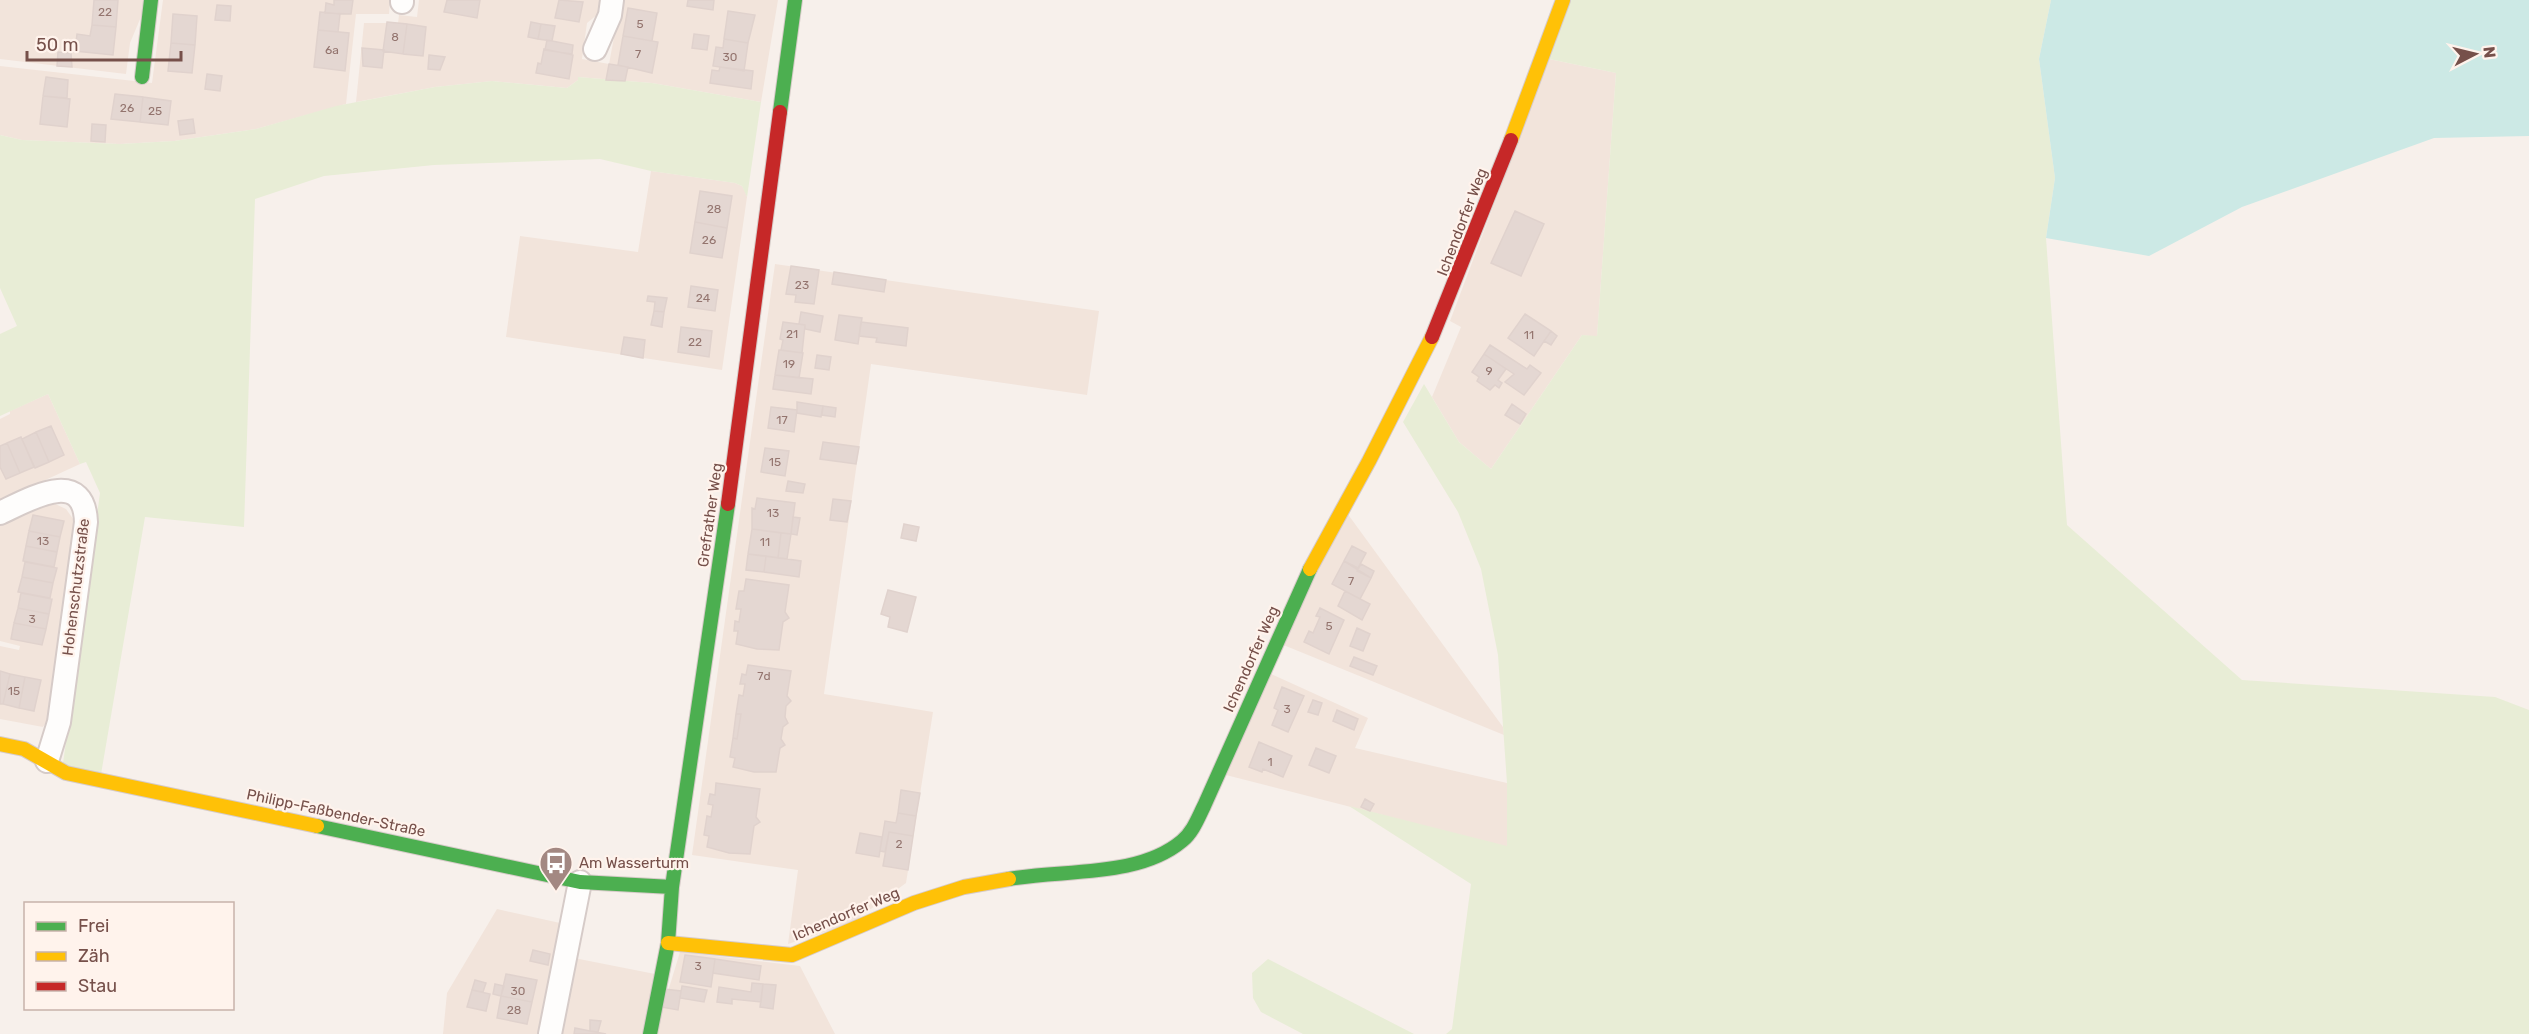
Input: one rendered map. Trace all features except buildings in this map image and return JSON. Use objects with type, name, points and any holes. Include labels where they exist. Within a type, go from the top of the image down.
[{"type":"street","points":[[142,77],[151,0]]},
{"type":"street","points":[[595,50],[610,15],[612,0]]},
{"type":"street","name":"Grefrather Weg","points":[[650,1034],[669,943],[672,887],[727,516],[795,0]]},
{"type":"street","name":"Ichendorfer Weg","points":[[669,943],[792,955],[914,903],[964,887],[1030,875],[1125,866],[1155,857],[1183,840],[1191,831],[1204,806],[1315,558],[1369,461],[1440,320],[1499,173],[1563,0]]},
{"type":"street","name":"Hohenschutzstraße","points":[[0,513],[46,492],[59,490],[72,493],[81,499],[86,510],[59,722],[47,762]]},
{"type":"street","name":"Philipp-Faßbender-Straße","points":[[0,744],[24,749],[66,773],[580,882],[672,887]]},
{"type":"street","points":[[550,1034],[580,882]]},
{"type":"shaded area","points":[[0,0],[148,0],[130,43],[126,74],[0,59]]},
{"type":"shaded area","points":[[163,0],[390,0],[389,14],[356,14],[346,104],[256,129],[174,141],[120,144],[22,140],[0,135],[0,66],[152,83]]},
{"type":"shaded area","points":[[419,0],[605,0],[603,10],[587,23],[582,59],[609,64],[621,0],[778,0],[761,102],[652,83],[578,77],[578,80],[567,88],[492,81],[435,87],[356,102],[364,23],[398,23],[399,15],[417,17]]},
{"type":"shaded area","points":[[1549,59],[1616,73],[1597,337],[1582,335],[1491,469],[1459,442],[1432,397],[1461,327],[1450,321]]},
{"type":"shaded area","points":[[651,171],[735,183],[742,186],[745,191],[747,197],[722,370],[506,337],[520,236],[638,252]]},
{"type":"shaded area","points":[[775,264],[1099,311],[1087,395],[871,364],[824,694],[933,712],[906,883],[852,923],[788,944],[798,870],[692,855]]},
{"type":"shaded area","points":[[48,394],[80,464],[0,501],[0,419],[10,414],[10,411]]},
{"type":"shaded area","points":[[51,502],[66,509],[76,523],[52,714],[43,727],[0,719],[0,646],[19,650],[20,646],[0,641],[0,519]]},
{"type":"shaded area","points":[[1347,513],[1503,727],[1504,735],[1281,644]]},
{"type":"shaded area","points":[[1269,673],[1368,718],[1355,748],[1507,783],[1507,847],[1226,775]]},
{"type":"shaded area","points":[[497,909],[560,923],[538,1034],[443,1034],[447,993]]},
{"type":"shaded area","points":[[680,952],[800,966],[835,1034],[655,1034]]},
{"type":"shaded area","points":[[574,958],[655,974],[644,1034],[558,1034]]},
{"type":"green space","points":[[1571,0],[2051,0],[2039,59],[2055,178],[2046,238],[2067,525],[2242,680],[2495,697],[2529,710],[2529,1034],[1446,1034],[1452,1029],[1471,884],[1349,806],[1507,846],[1507,783],[1498,655],[1481,569],[1458,512],[1403,422],[1424,384],[1459,442],[1491,469],[1582,335],[1597,336],[1616,73],[1549,59]]},
{"type":"green space","points":[[578,77],[652,83],[761,102],[747,197],[742,186],[735,183],[651,171],[600,159],[434,165],[324,176],[255,199],[244,527],[145,517],[99,786],[61,778],[100,493],[86,462],[80,464],[48,394],[0,416],[0,334],[17,326],[0,288],[0,135],[22,140],[120,144],[174,141],[256,129],[336,106],[435,87],[492,81],[567,88],[578,80]]},
{"type":"green space","points":[[1268,959],[1414,1034],[1303,1034],[1261,1012],[1253,998],[1252,973]]},
{"type":"water","points":[[2051,0],[2529,0],[2529,136],[2434,138],[2242,207],[2149,256],[2046,238],[2055,178],[2039,59]]},
{"type":"traffic: fast","points":[[142,77],[151,0]]},
{"type":"traffic: fast","points":[[780,112],[795,0]]},
{"type":"traffic: fast","points":[[650,1034],[668,943],[672,887],[728,504]]},
{"type":"traffic: fast","points":[[1009,879],[1122,867],[1164,853],[1186,837],[1204,806],[1310,569]]},
{"type":"traffic: fast","points":[[317,826],[580,882],[672,887]]},
{"type":"traffic: slow","points":[[1511,140],[1563,0]]},
{"type":"traffic: slow","points":[[1310,569],[1369,461],[1432,337]]},
{"type":"traffic: slow","points":[[0,744],[24,749],[66,773],[317,826]]},
{"type":"traffic: slow","points":[[668,943],[792,955],[914,903],[964,887],[1009,879]]},
{"type":"traffic: jam","points":[[728,504],[780,112]]},
{"type":"traffic: jam","points":[[1432,337],[1511,140]]},
{"type":"place","name":"Am Wasserturm","points":[[556,892]]}]
